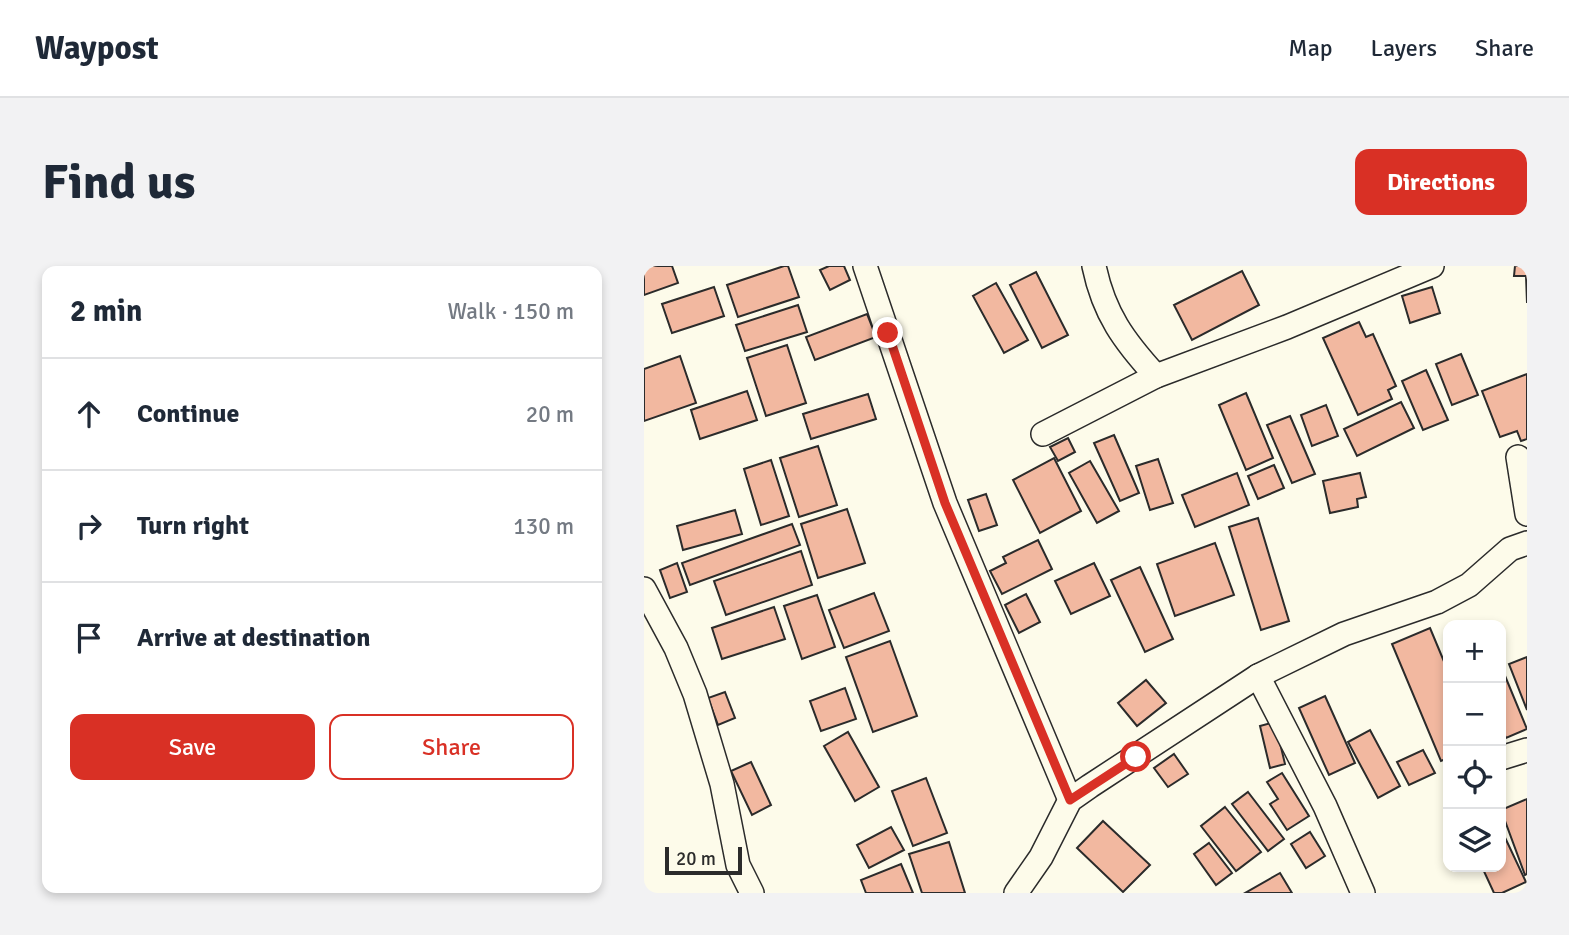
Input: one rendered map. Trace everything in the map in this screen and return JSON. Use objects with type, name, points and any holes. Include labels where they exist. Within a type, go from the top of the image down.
[{"type":"street","points":[[865,266],[945,503],[1070,800]]},
{"type":"street","points":[[1094,266],[1109,315],[1124,340],[1156,376]]},
{"type":"street","points":[[1043,434],[1156,376],[1287,327],[1423,268]]},
{"type":"street","points":[[1518,457],[1527,514]]},
{"type":"street","points":[[1016,893],[1041,858],[1070,800],[1258,676],[1345,634],[1437,602],[1469,585],[1490,564],[1510,550],[1527,543]]},
{"type":"street","points":[[644,589],[676,648],[695,694],[722,784],[738,865],[752,893]]},
{"type":"street","points":[[1258,676],[1325,806],[1363,893]]},
{"type":"street","points":[[1506,756],[1527,750]]},
{"type":"building","points":[[644,266],[672,266],[678,283],[644,295]]},
{"type":"building","points":[[788,266],[799,297],[738,317],[727,285]]},
{"type":"building","points":[[829,266],[844,266],[850,280],[830,290],[820,270]]},
{"type":"building","points":[[1515,266],[1527,266],[1527,303],[1526,276],[1514,276]]},
{"type":"building","points":[[1242,271],[1259,305],[1192,340],[1174,305]]},
{"type":"building","points":[[1036,272],[1068,335],[1042,348],[1010,285]]},
{"type":"building","points":[[996,283],[1028,340],[1004,353],[973,296]]},
{"type":"building","points":[[714,287],[724,316],[672,333],[662,304]]},
{"type":"building","points":[[1432,287],[1440,313],[1410,323],[1402,296]]},
{"type":"building","points":[[798,305],[807,332],[745,351],[736,325]]},
{"type":"building","points":[[867,314],[876,337],[815,360],[806,337]]},
{"type":"building","points":[[1359,322],[1366,337],[1373,334],[1396,386],[1388,390],[1392,399],[1358,415],[1323,338]]},
{"type":"building","points":[[787,345],[806,403],[766,416],[747,358]]},
{"type":"building","points":[[1461,354],[1478,395],[1452,405],[1436,364]]},
{"type":"building","points":[[680,356],[696,403],[644,421],[644,369]]},
{"type":"building","points":[[1426,370],[1448,420],[1423,430],[1402,381]]},
{"type":"building","points":[[1527,374],[1527,439],[1521,441],[1517,431],[1500,437],[1482,391]]},
{"type":"building","points":[[747,391],[757,420],[700,439],[691,410]]},
{"type":"building","points":[[1246,393],[1273,458],[1246,470],[1219,405]]},
{"type":"building","points":[[868,394],[876,419],[811,439],[803,414]]},
{"type":"building","points":[[1401,402],[1414,428],[1357,456],[1344,429]]},
{"type":"building","points":[[1326,405],[1338,436],[1312,446],[1301,415]]},
{"type":"building","points":[[1290,416],[1315,474],[1292,483],[1267,425]]},
{"type":"building","points":[[1114,435],[1139,493],[1120,501],[1094,443]]},
{"type":"building","points":[[1068,438],[1075,452],[1058,461],[1050,447]]},
{"type":"building","points":[[818,446],[837,505],[799,517],[780,458]]},
{"type":"building","points":[[1054,458],[1081,511],[1040,533],[1013,480]]},
{"type":"building","points":[[1158,459],[1173,503],[1150,510],[1136,466]]},
{"type":"building","points":[[771,460],[789,516],[761,525],[744,469]]},
{"type":"building","points":[[1090,461],[1119,511],[1097,523],[1069,473]]},
{"type":"building","points":[[1274,465],[1284,488],[1258,499],[1248,476]]},
{"type":"building","points":[[1237,473],[1249,505],[1195,527],[1182,495]]},
{"type":"building","points":[[1360,473],[1366,497],[1357,499],[1358,507],[1330,513],[1323,481]]},
{"type":"building","points":[[986,494],[997,525],[979,531],[968,500]]},
{"type":"building","points":[[847,509],[865,563],[818,578],[801,524]]},
{"type":"building","points":[[735,510],[742,534],[683,550],[677,526]]},
{"type":"building","points":[[1258,518],[1289,621],[1261,630],[1229,527]]},
{"type":"building","points":[[792,524],[800,545],[690,585],[682,563]]},
{"type":"building","points":[[1038,540],[1052,569],[1002,594],[990,571],[1006,563],[1003,557]]},
{"type":"building","points":[[1215,543],[1234,595],[1175,616],[1157,564]]},
{"type":"building","points":[[801,551],[812,585],[726,615],[714,581]]},
{"type":"building","points":[[677,563],[687,592],[670,598],[660,570]]},
{"type":"building","points":[[1094,563],[1110,596],[1071,614],[1055,581]]},
{"type":"building","points":[[1140,567],[1173,639],[1145,652],[1111,580]]},
{"type":"building","points":[[874,593],[889,631],[844,648],[829,610]]},
{"type":"building","points":[[1026,594],[1040,622],[1019,633],[1005,605]]},
{"type":"building","points":[[817,595],[835,647],[802,659],[784,606]]},
{"type":"building","points":[[774,607],[785,639],[722,659],[712,628]]},
{"type":"building","points":[[1430,628],[1443,659],[1443,760],[1441,761],[1392,644]]},
{"type":"building","points":[[890,641],[917,716],[873,732],[846,657]]},
{"type":"building","points":[[1527,657],[1527,710],[1509,664]]},
{"type":"building","points":[[1506,678],[1527,729],[1506,738]]},
{"type":"building","points":[[1146,680],[1166,703],[1137,726],[1118,703]]},
{"type":"building","points":[[845,688],[856,719],[821,731],[810,701]]},
{"type":"building","points":[[725,692],[735,718],[718,725],[708,698]]},
{"type":"building","points":[[1325,696],[1355,763],[1329,775],[1299,708]]},
{"type":"building","points":[[1275,722],[1285,764],[1270,768],[1260,726]]},
{"type":"building","points":[[1370,730],[1400,786],[1378,798],[1348,742]]},
{"type":"building","points":[[848,732],[879,787],[855,801],[824,746]]},
{"type":"building","points":[[1423,750],[1435,773],[1409,785],[1397,762]]},
{"type":"building","points":[[1174,754],[1188,774],[1168,787],[1154,768]]},
{"type":"building","points":[[751,762],[771,805],[752,815],[731,771]]},
{"type":"building","points":[[1282,773],[1309,816],[1287,830],[1270,804],[1278,799],[1267,782]]},
{"type":"building","points":[[926,778],[947,833],[913,846],[892,791]]},
{"type":"building","points":[[1248,792],[1284,839],[1268,851],[1232,804]]},
{"type":"building","points":[[1527,799],[1525,875],[1506,824],[1506,808]]},
{"type":"building","points":[[1225,807],[1261,852],[1236,871],[1201,826]]},
{"type":"building","points":[[1103,821],[1150,865],[1123,892],[1077,848]]},
{"type":"building","points":[[891,827],[904,850],[869,868],[857,845]]},
{"type":"building","points":[[1310,832],[1325,856],[1306,868],[1291,844]]},
{"type":"building","points":[[1506,840],[1526,882],[1502,893],[1494,893],[1484,872],[1506,872]]},
{"type":"building","points":[[949,842],[965,893],[922,893],[909,854]]},
{"type":"building","points":[[1209,843],[1232,873],[1216,885],[1194,854]]},
{"type":"building","points":[[901,864],[913,893],[866,893],[861,880]]},
{"type":"building","points":[[1280,873],[1292,893],[1245,893]]},
{"type":"route","points":[[888,333],[945,503],[1070,800],[1136,757]]}]
